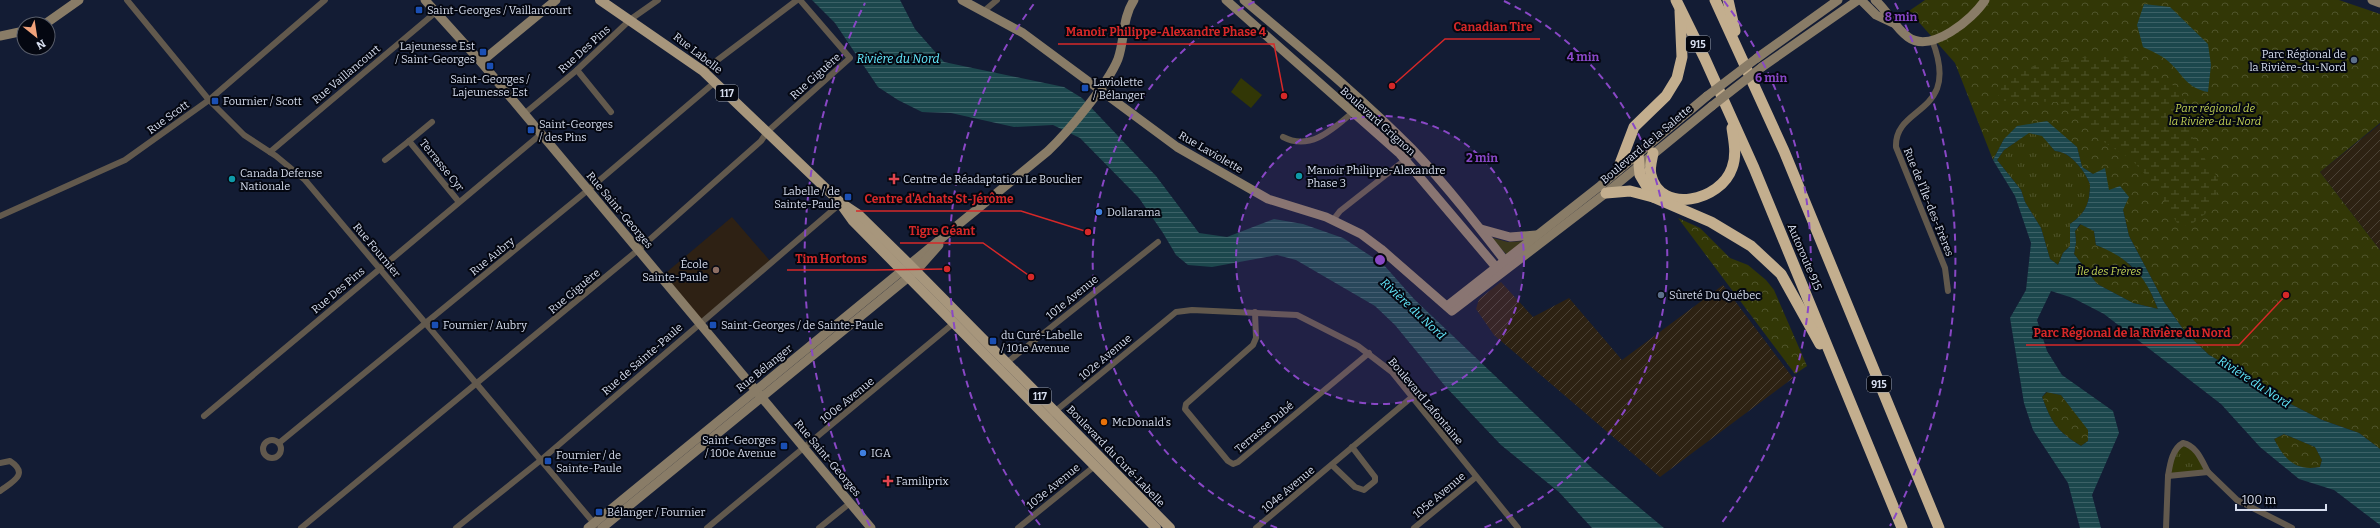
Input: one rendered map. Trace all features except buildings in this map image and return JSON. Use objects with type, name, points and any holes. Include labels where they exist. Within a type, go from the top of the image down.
[{"type":"highway","name":"Autoroute 915","points":[[1715,0],[1740,51],[1792,169],[1939,528]]},
{"type":"highway","points":[[1728,0],[1740,51]]},
{"type":"highway","name":"Autoroute 915","points":[[1678,3],[1731,116],[1850,399],[1902,528]]},
{"type":"highway","points":[[1618,170],[1634,127],[1666,96],[1679,72],[1682,52],[1678,3]]},
{"type":"highway","points":[[1653,153],[1651,176],[1655,184],[1663,192],[1686,199],[1708,194],[1723,183],[1733,164],[1735,151],[1731,116]]},
{"type":"highway","points":[[1638,154],[1638,166],[1642,182],[1653,197]]},
{"type":"highway","points":[[1606,193],[1630,190],[1653,197],[1731,233],[1756,250],[1775,267],[1796,298],[1850,399]]},
{"type":"main road","name":"Rue Labelle","points":[[600,0],[631,19],[703,71],[841,204],[859,215],[909,270]]},
{"type":"main road","name":"Boulevard du Curé-Labelle","points":[[909,270],[957,321],[1098,463],[1156,528]]},
{"type":"main road","name":"Boulevard du Curé-Labelle","points":[[1098,463],[1170,528]]},
{"type":"street","points":[[56,16],[79,0]]},
{"type":"street","name":"Rue Fournier","points":[[128,0],[208,100],[244,135],[270,152],[305,180],[541,460],[595,527]]},
{"type":"street","name":"Rue Scott","points":[[0,216],[125,160],[208,100],[325,0]]},
{"type":"street","name":"Rue Saint-Georges","points":[[425,0],[481,62],[871,528]]},
{"type":"street","points":[[481,62],[556,0]]},
{"type":"street","name":"Rue Des Pins","points":[[524,114],[577,70],[631,19],[658,0]]},
{"type":"street","points":[[703,71],[798,0]]},
{"type":"street","name":"Rue Giguère","points":[[301,528],[638,250],[761,142],[767,132],[850,58],[798,0]]},
{"type":"street","name":"Rue Laviolette","points":[[962,0],[1023,33],[1177,147],[1258,193],[1275,201],[1333,220],[1374,243],[1449,308]]},
{"type":"street","points":[[984,11],[997,0]]},
{"type":"street","name":"Rue Bélanger","points":[[595,527],[909,270],[956,226],[1063,137],[1098,90],[1119,57],[1125,23],[1134,0]]},
{"type":"street","name":"Boulevard Grignon","points":[[1226,0],[1405,160],[1499,270]]},
{"type":"street","name":"Boulevard Grignon","points":[[1244,0],[1316,61],[1415,152],[1507,263]]},
{"type":"street","name":"Boulevard de la Salette","points":[[1449,308],[1499,270],[1536,235],[1638,154],[1707,96],[1838,0]]},
{"type":"street","name":"Boulevard de la Salette","points":[[1507,263],[1606,193],[1653,153],[1762,67],[1858,0]]},
{"type":"street","points":[[1862,0],[1876,15],[1893,23]]},
{"type":"street","points":[[1875,0],[1886,10],[1893,23],[1908,38],[1916,41],[1932,40],[1950,33],[1985,0]]},
{"type":"street","points":[[2372,0],[2380,3]]},
{"type":"street","name":"Rue Vaillancourt","points":[[270,152],[436,12]]},
{"type":"street","points":[[0,36],[16,33]]},
{"type":"street","name":"Rue de l'Île-des-Frères","points":[[1932,40],[1940,60],[1941,80],[1937,93],[1898,133],[1896,147],[1945,268],[1948,291]]},
{"type":"street","points":[[577,70],[611,112]]},
{"type":"street","name":"Rue Aubry","points":[[279,442],[588,190],[715,82]]},
{"type":"street","points":[[1283,137],[1291,141],[1312,140],[1336,126],[1352,113]]},
{"type":"street","name":"Terrasse Cyr","points":[[385,160],[432,122]]},
{"type":"street","name":"Rue Des Pins","points":[[204,416],[540,134]]},
{"type":"street","name":"Terrasse Cyr","points":[[409,141],[459,202]]},
{"type":"street","points":[[1333,220],[1340,211],[1415,152]]},
{"type":"street","name":"Rue de Sainte-Paule","points":[[456,528],[541,460],[699,323],[841,204]]},
{"type":"street","points":[[1480,229],[1510,237],[1536,235]]},
{"type":"street","name":"101e Avenue","points":[[1003,366],[1158,242]]},
{"type":"street","name":"Boulevard Lafontaine","points":[[1176,312],[1192,310],[1297,315],[1369,353],[1392,372],[1518,528]]},
{"type":"street","name":"102e Avenue","points":[[1051,414],[1176,312]]},
{"type":"street","name":"Terrasse Dubé","points":[[1255,312],[1256,338],[1253,345],[1186,404],[1185,409],[1228,461],[1233,464],[1238,462],[1369,353]]},
{"type":"street","name":"100e Avenue","points":[[707,528],[957,321]]},
{"type":"street","name":"104e Avenue","points":[[1256,528],[1412,397]]},
{"type":"street","points":[[2166,528],[2170,463],[2177,447],[2183,443],[2190,444],[2208,472],[2237,500],[2292,528]]},
{"type":"street","points":[[1332,465],[1355,487],[1364,490],[1374,481],[1375,477],[1352,447]]},
{"type":"street","points":[[0,463],[10,461],[17,466],[20,472],[18,478],[0,491]]},
{"type":"street","name":"103e Avenue","points":[[1018,528],[1098,463]]},
{"type":"street","points":[[2168,476],[2208,472]]},
{"type":"street","name":"105e Avenue","points":[[1414,528],[1476,477]]},
{"type":"street","points":[[819,528],[850,503]]},
{"type":"shaded area","points":[[2380,124],[2380,250],[2320,172]]},
{"type":"shaded area","name":"École Sainte-Paule","points":[[732,217],[771,262],[699,323],[661,277]]},
{"type":"shaded area","points":[[1501,282],[1533,317],[1569,298],[1622,360],[1723,285],[1793,378],[1660,477],[1494,335],[1476,309],[1479,299]]},
{"type":"green space","name":"Parc régional de la Rivière-du-Nord","points":[[1925,0],[2339,0],[2380,14],[2380,123],[2320,172],[2380,250],[2380,449],[2359,433],[2322,420],[2261,389],[2241,373],[2209,355],[2185,332],[2164,302],[2129,236],[2123,210],[2109,190],[2093,174],[2082,167],[2077,147],[2004,139],[1993,160],[1955,63],[1909,11]]},
{"type":"green space","points":[[2102,55],[2130,58],[2174,86],[2188,103],[2194,143],[2218,178],[2216,201],[2205,214],[2189,226],[2177,223],[2153,183],[2131,159],[2104,142],[2083,121],[2058,102],[2004,101],[1998,95],[1997,88],[2005,79],[2030,67]]},
{"type":"green space","points":[[1241,78],[1262,95],[1251,108],[1231,92]]},
{"type":"green space","points":[[2029,133],[2042,135],[2055,151],[2066,154],[2071,158],[2085,173],[2090,184],[2088,202],[2080,216],[2070,224],[2070,246],[2063,253],[2058,265],[2050,259],[2041,228],[2025,202],[2021,190],[1997,160],[2004,150]]},
{"type":"green space","points":[[1678,218],[1700,228],[1730,258],[1748,265],[1766,280],[1774,290],[1807,366],[1795,374]]},
{"type":"green space","name":"Île des Frères","points":[[2081,224],[2094,231],[2096,245],[2117,253],[2146,281],[2158,309],[2133,303],[2097,284],[2074,254],[2076,242],[2075,231]]},
{"type":"green space","points":[[1492,239],[1508,242],[1524,241],[1507,255]]},
{"type":"green space","points":[[2047,392],[2061,395],[2089,430],[2088,441],[2081,446],[2066,436],[2056,426],[2042,397]]},
{"type":"green space","points":[[2284,434],[2315,447],[2322,460],[2320,467],[2303,468],[2291,463],[2282,453],[2274,439]]},
{"type":"green space","points":[[2190,445],[2208,472],[2168,476],[2177,447]]},
{"type":"water","name":"Rivière du Nord","points":[[812,0],[900,0],[915,29],[944,62],[1064,87],[1082,98],[1156,176],[1199,233],[1227,237],[1274,219],[1303,224],[1343,238],[1383,264],[1414,299],[1592,468],[1664,528],[1592,528],[1559,492],[1501,445],[1445,386],[1395,325],[1375,306],[1296,260],[1277,255],[1212,267],[1188,265],[1176,255],[1139,198],[1080,138],[1053,125],[1014,127],[951,113],[922,112],[898,100],[878,87],[835,23]]},
{"type":"water","points":[[2144,4],[2170,7],[2208,44],[2211,65],[2208,92],[2190,84],[2165,59],[2143,47],[2137,25]]},
{"type":"water","name":"Rivière du Nord","points":[[2047,121],[2077,147],[2082,167],[2093,174],[2105,168],[2109,190],[2120,186],[2129,197],[2123,210],[2129,236],[2164,302],[2185,332],[2209,355],[2241,373],[2261,389],[2322,420],[2359,433],[2380,449],[2380,525],[2334,490],[2299,479],[2260,447],[2221,404],[2104,314],[2073,298],[2051,291],[2037,320],[2047,351],[2062,375],[2113,411],[2119,433],[2092,495],[2101,528],[2080,528],[2068,483],[2033,430],[2024,403],[2010,318],[2026,290],[2031,243],[2015,196],[1993,160],[2004,139],[2017,126]],"holes":[[[2029,133],[2042,136],[2055,151],[2066,154],[2071,158],[2081,168],[2088,179],[2090,184],[2088,202],[2080,216],[2070,224],[2070,246],[2063,253],[2058,265],[2050,259],[2041,228],[2025,202],[2021,190],[1997,160],[2004,150]],[[2080,224],[2094,231],[2096,245],[2108,250],[2127,262],[2148,287],[2158,309],[2133,303],[2097,284],[2074,254],[2076,242],[2075,231]],[[2046,392],[2061,395],[2088,430],[2088,441],[2081,446],[2066,436],[2052,420],[2042,397]],[[2284,434],[2315,447],[2322,460],[2320,467],[2304,468],[2298,466],[2282,453],[2274,439]]]},
{"type":"place","name":"Saint-Georges / Vaillancourt","points":[[419,10]]},
{"type":"place","name":"Lajeunesse Est / Saint-Georges","points":[[483,52]]},
{"type":"place","name":"Parc Régional de la Rivière-du-Nord","points":[[2354,60]]},
{"type":"place","name":"Saint-Georges / Lajeunesse Est","points":[[490,66]]},
{"type":"place","name":"Canadian Tire","points":[[1392,86]]},
{"type":"place","name":"Laviolette / Bélanger","points":[[1085,88]]},
{"type":"place","name":"Manoir Philippe-Alexandre Phase 4","points":[[1284,96]]},
{"type":"place","name":"Fournier / Scott","points":[[215,101]]},
{"type":"place","name":"Saint-Georges / des Pins","points":[[531,130]]},
{"type":"place","name":"Manoir Philippe-Alexandre Phase 3","points":[[1299,176]]},
{"type":"place","name":"Canada Defense Nationale","points":[[232,179]]},
{"type":"place","name":"Centre de Réadaptation Le Bouclier","points":[[894,179]]},
{"type":"place","name":"Labelle / de Sainte-Paule","points":[[848,197]]},
{"type":"place","name":"Dollarama","points":[[1099,212]]},
{"type":"place","name":"Centre d'Achats St-Jérôme","points":[[1088,232]]},
{"type":"place","name":"Tim Hortons","points":[[947,269]]},
{"type":"place","name":"École Sainte-Paule","points":[[716,270]]},
{"type":"place","name":"Tigre Géant","points":[[1031,277]]},
{"type":"place","name":"Sûreté Du Québec","points":[[1661,295]]},
{"type":"place","name":"Parc Régional de la Rivière du Nord","points":[[2286,295]]},
{"type":"place","name":"Fournier / Aubry","points":[[435,325]]},
{"type":"place","name":"Saint-Georges / de Sainte-Paule","points":[[713,325]]},
{"type":"place","name":"du Curé-Labelle / 101e Avenue","points":[[993,341]]},
{"type":"place","name":"McDonald's","points":[[1104,422]]},
{"type":"place","name":"Saint-Georges / 100e Avenue","points":[[784,446]]},
{"type":"place","name":"IGA","points":[[863,453]]},
{"type":"place","name":"Fournier / de Sainte-Paule","points":[[548,461]]},
{"type":"place","name":"Familiprix","points":[[888,481]]},
{"type":"place","name":"Bélanger / Fournier","points":[[599,512]]}]
